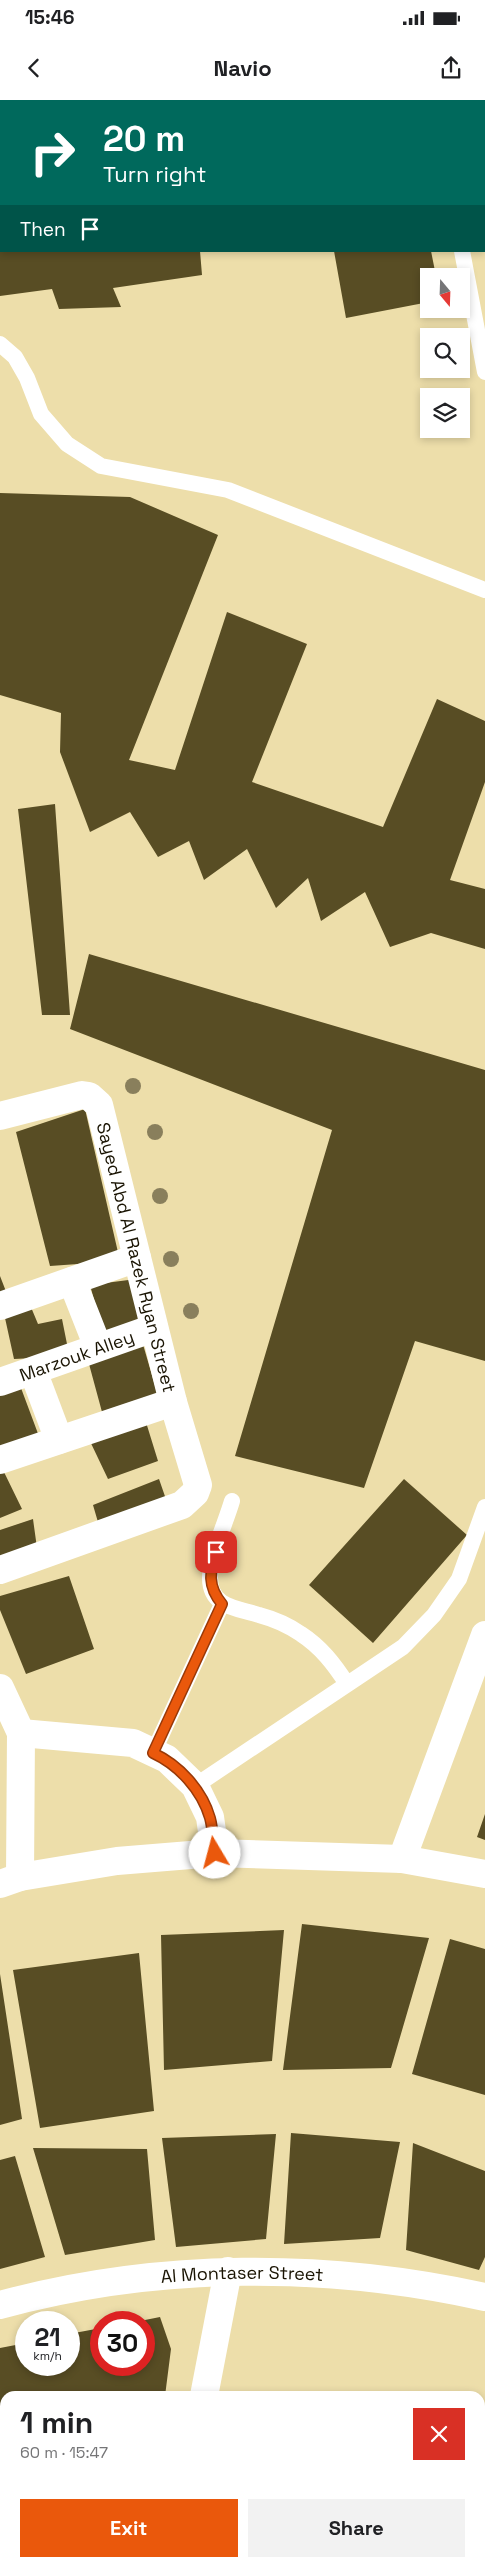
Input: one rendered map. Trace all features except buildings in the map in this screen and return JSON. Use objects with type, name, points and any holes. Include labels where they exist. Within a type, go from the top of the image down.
[{"type":"street","name":"Sayed Abd Al Razek Ryan Street","points":[[0,1116],[82,1094],[95,1100],[99,1105],[173,1402],[198,1484],[195,1493],[182,1505],[0,1570]]},
{"type":"street","points":[[0,1306],[137,1258]]},
{"type":"street","points":[[72,1281],[98,1347]]},
{"type":"street","name":"Marzouk Alley","points":[[0,1382],[154,1328]]},
{"type":"street","points":[[32,1370],[59,1440]]},
{"type":"street","points":[[0,1460],[173,1402]]},
{"type":"street","points":[[402,1859],[485,1635]]},
{"type":"street","points":[[0,1688],[21,1733],[10,1880],[117,1861],[215,1853],[402,1859],[485,1874]]},
{"type":"street","points":[[21,1733],[133,1743],[167,1759],[195,1786],[210,1817],[215,1853]]},
{"type":"street","points":[[205,2391],[228,2271]]},
{"type":"street","name":"Al Montaser Street","points":[[0,2305],[38,2294],[133,2278],[228,2271],[313,2272],[379,2279],[485,2297]]},
{"type":"lane","points":[[462,252],[485,372]]},
{"type":"lane","points":[[0,344],[15,357],[27,378],[41,414],[67,444],[101,466],[228,490],[485,590]]},
{"type":"lane","points":[[232,1501],[210,1578],[211,1588],[222,1604],[233,1609],[258,1614],[281,1622],[301,1634],[329,1659],[347,1684]]},
{"type":"lane","points":[[195,1786],[403,1646],[434,1615],[459,1579],[485,1507]]},
{"type":"lane","points":[[153,1753],[222,1604]]},
{"type":"route","points":[[215,1853],[210,1817],[195,1786],[167,1759],[153,1753],[222,1604],[211,1588],[211,1568],[216,1552]]}]
